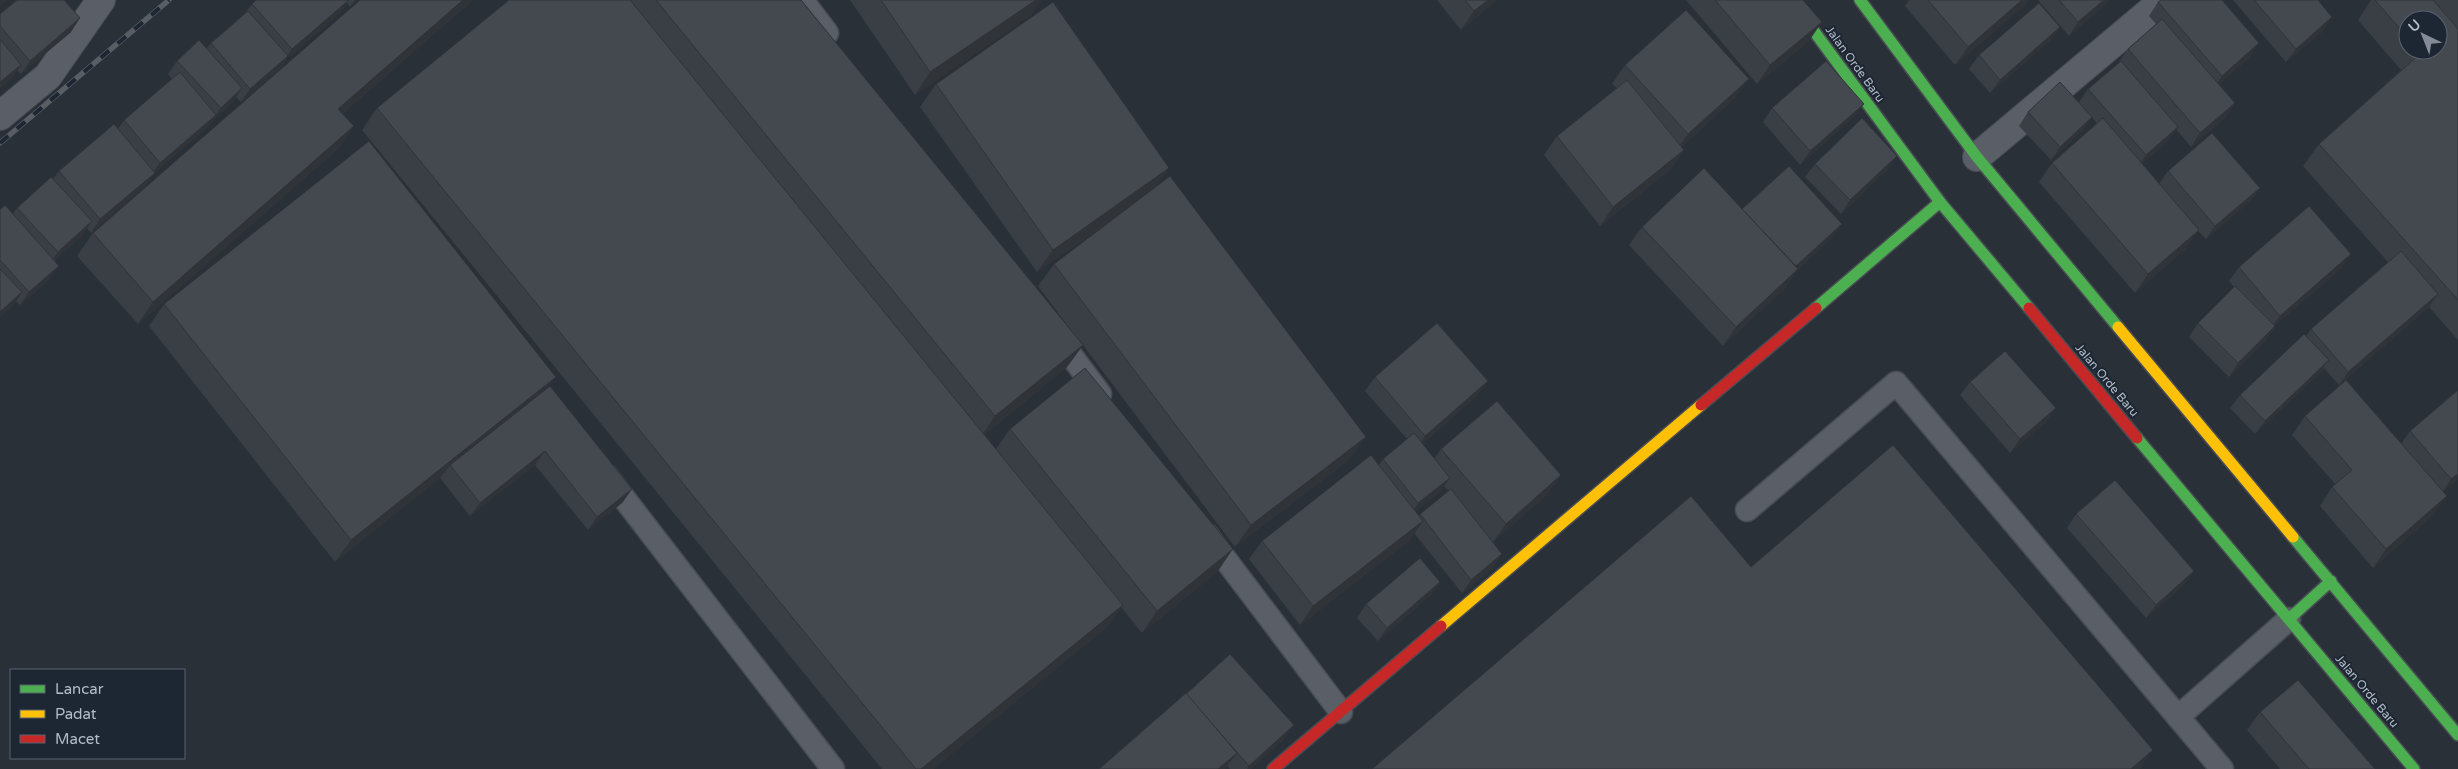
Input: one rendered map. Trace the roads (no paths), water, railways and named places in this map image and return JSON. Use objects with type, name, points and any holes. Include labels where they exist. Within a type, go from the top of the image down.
[{"type":"main road","name":"Jalan Orde Baru","points":[[1791,0],[1940,202],[2414,769]]},
{"type":"main road","points":[[1860,0],[1977,157],[2458,735]]},
{"type":"main road","points":[[1273,769],[1940,202]]},
{"type":"main road","points":[[2289,618],[2331,581]]},
{"type":"street","points":[[0,116],[48,76],[100,0]]},
{"type":"street","points":[[1977,157],[2164,0]]},
{"type":"lane","points":[[802,0],[838,48]]},
{"type":"lane","points":[[1042,316],[1114,411]]},
{"type":"lane","points":[[1747,510],[1896,383],[2222,769]]},
{"type":"lane","points":[[595,460],[833,769]]},
{"type":"lane","points":[[1197,522],[1341,712]]},
{"type":"lane","points":[[2178,716],[2289,618]]},
{"type":"railway","points":[[0,143],[169,0]]}]
